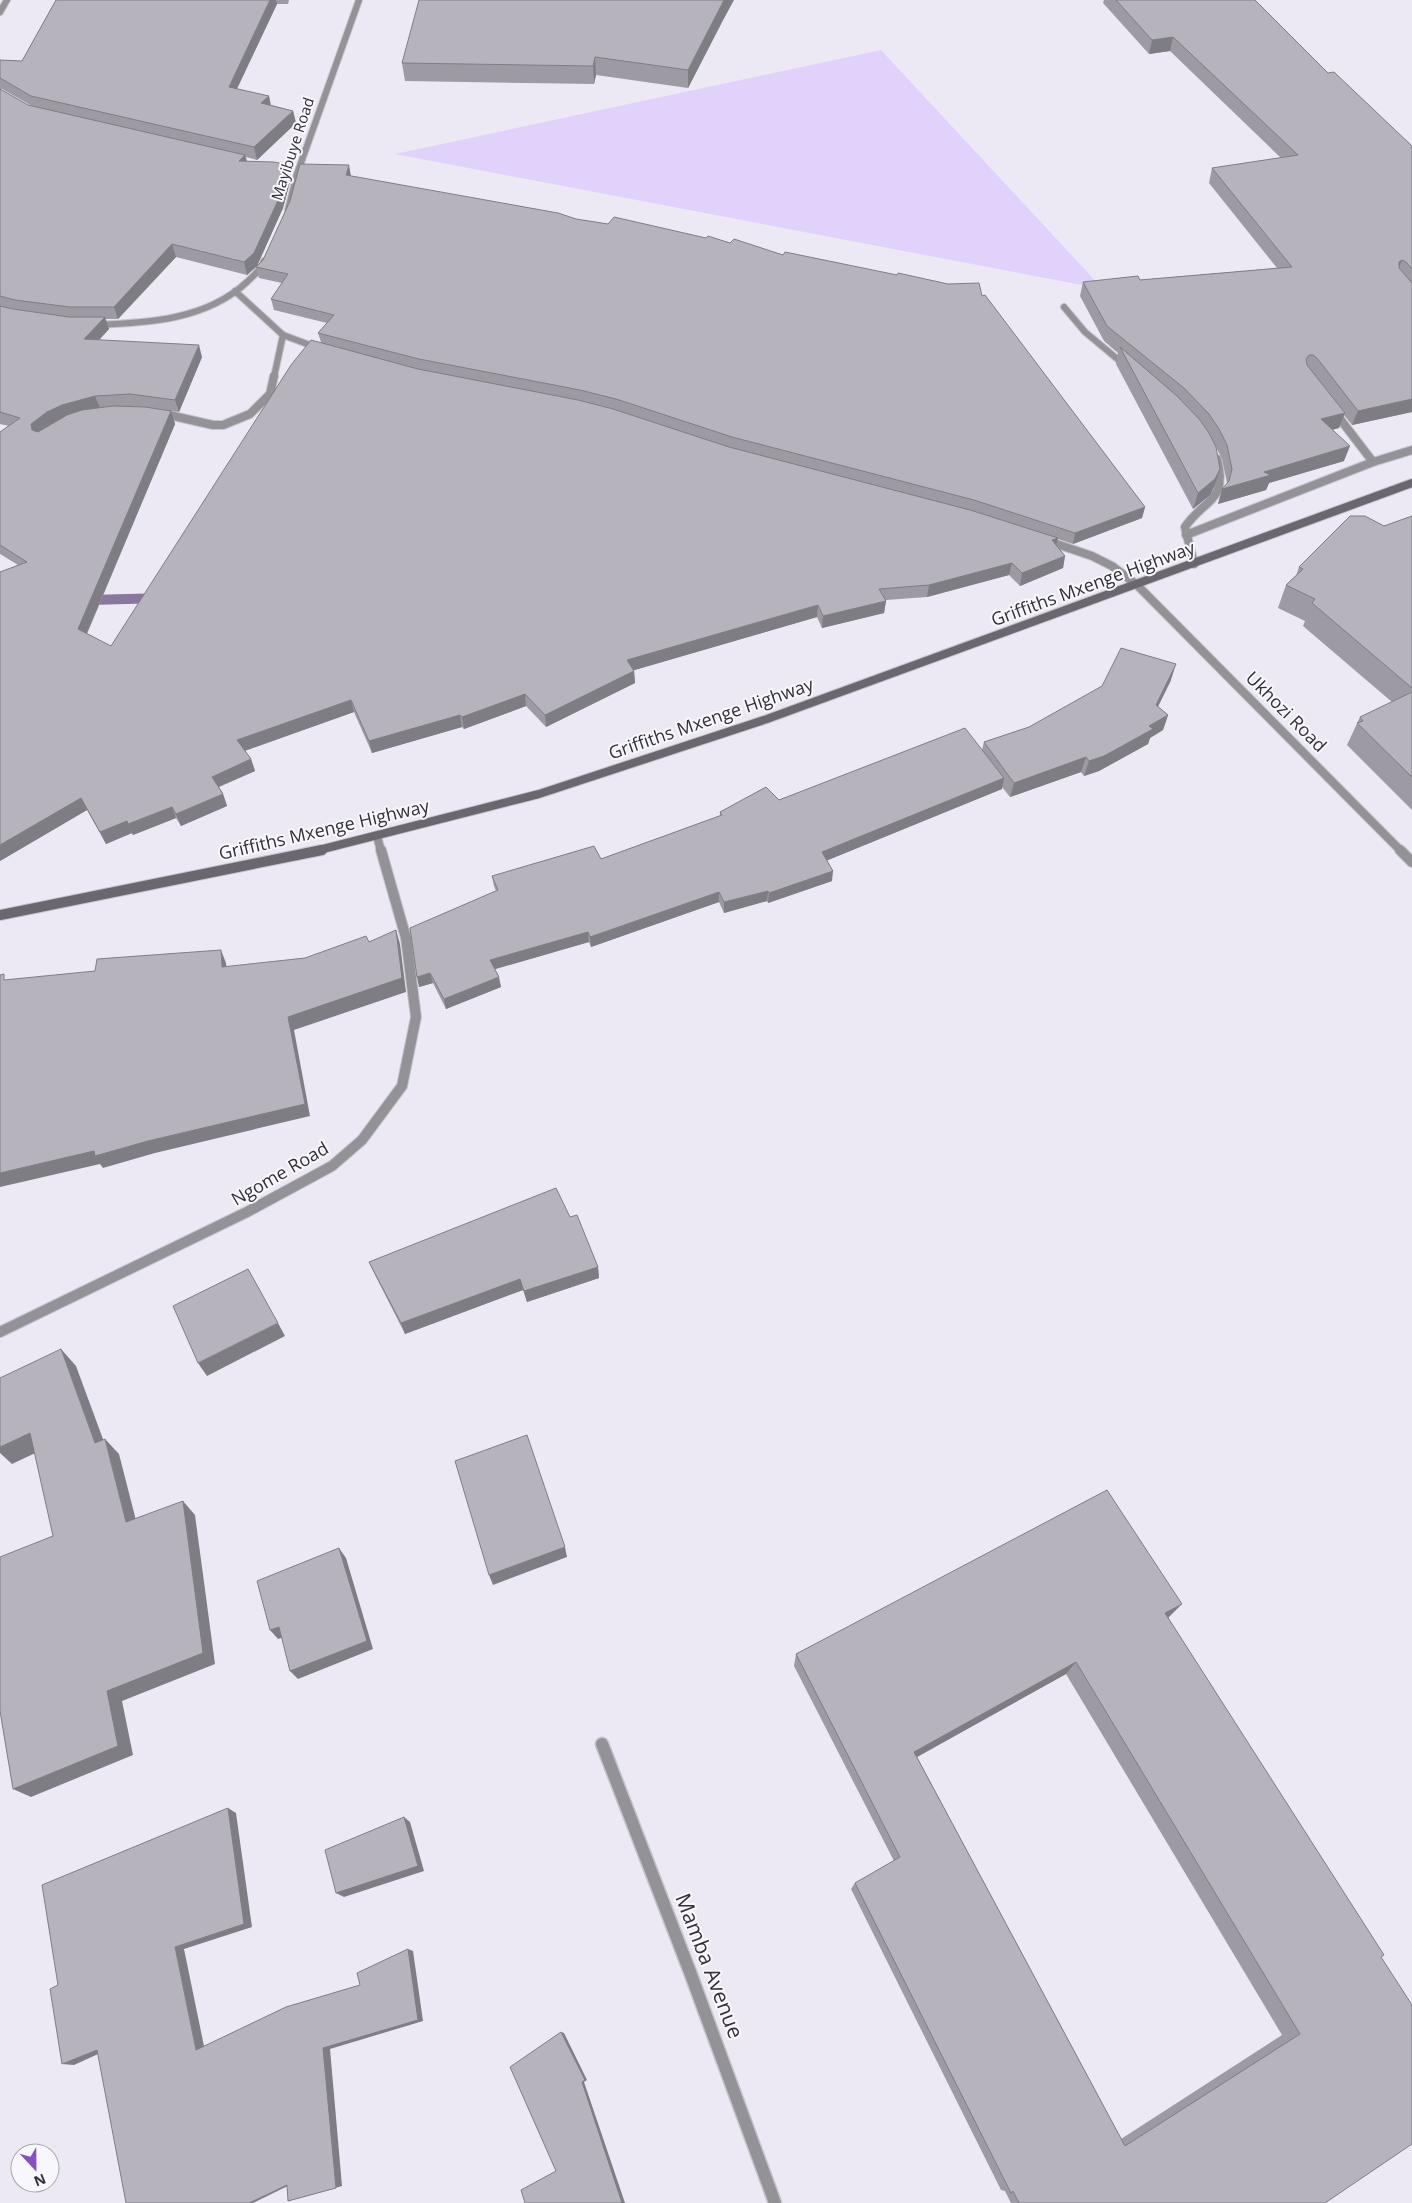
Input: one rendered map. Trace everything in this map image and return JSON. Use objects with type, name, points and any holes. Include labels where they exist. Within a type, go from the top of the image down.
[{"type":"street","points":[[0,12],[7,0]]},
{"type":"street","name":"Mayibuye Road","points":[[284,218],[297,174],[359,0]]},
{"type":"street","points":[[287,172],[297,174]]},
{"type":"street","points":[[84,325],[133,324],[185,315],[224,301],[261,269],[268,252]]},
{"type":"street","points":[[235,291],[283,335],[328,351]]},
{"type":"street","points":[[1064,307],[1084,332],[1134,373]]},
{"type":"street","points":[[153,412],[213,425],[223,425],[250,414],[270,394],[283,335]]},
{"type":"street","points":[[1328,403],[1373,462]]},
{"type":"street","points":[[1186,535],[1373,462],[1412,450]]},
{"type":"street","points":[[1194,564],[1184,527],[1189,519],[1212,501],[1220,487],[1218,462],[1214,454]]},
{"type":"street","name":"Griffiths Mxenge Highway","points":[[0,915],[337,847],[539,794],[767,719],[1412,483]]},
{"type":"street","name":"Ukhozi Road","points":[[1034,536],[1092,556],[1112,566],[1137,585],[1412,862]]},
{"type":"street","name":"Ngome Road","points":[[0,1332],[247,1212],[332,1166],[362,1140],[402,1086],[416,1017],[406,938],[377,836]]},
{"type":"street","name":"Mamba Avenue","points":[[602,1744],[690,1972],[775,2203]]},
{"type":"shaded area","points":[[881,50],[1103,289],[395,154]]},
{"type":"building","points":[[56,0],[270,0],[229,87],[269,96],[261,103],[293,111],[254,147],[31,96],[0,78],[0,60],[22,61]]},
{"type":"building","points":[[419,0],[724,0],[688,70],[595,57],[593,66],[402,63]]},
{"type":"building","points":[[1116,0],[1255,0],[1328,73],[1334,72],[1412,146],[1412,269],[1402,260],[1399,262],[1399,268],[1412,283],[1412,399],[1358,411],[1317,358],[1309,355],[1306,359],[1307,365],[1345,413],[1321,419],[1350,446],[1264,472],[1271,475],[1222,489],[1229,481],[1232,469],[1227,445],[1209,414],[1184,388],[1107,326],[1083,282],[1138,276],[1140,280],[1292,267],[1212,168],[1298,155],[1173,37],[1152,40]]},
{"type":"building","points":[[0,89],[28,105],[245,155],[239,161],[274,162],[288,165],[280,196],[254,253],[244,262],[172,244],[114,307],[70,307],[15,300],[0,296]]},
{"type":"building","points":[[300,164],[349,165],[346,175],[558,213],[576,219],[608,224],[614,217],[706,238],[708,236],[730,243],[734,239],[783,255],[785,252],[948,284],[979,283],[982,296],[985,295],[1145,507],[1075,533],[974,500],[732,437],[616,399],[580,390],[419,359],[318,333],[334,315],[271,299],[288,274],[256,267],[263,260],[290,201]]},
{"type":"building","points":[[0,306],[69,317],[105,317],[84,339],[199,345],[175,400],[130,394],[95,396],[62,405],[47,412],[31,424],[32,430],[38,432],[67,415],[82,410],[113,406],[145,407],[171,411],[78,629],[111,646],[291,365],[311,340],[418,369],[578,400],[613,409],[729,447],[970,510],[1058,538],[1052,540],[1065,556],[1022,573],[1012,563],[929,585],[879,589],[886,601],[823,616],[818,605],[627,660],[634,671],[545,715],[525,694],[462,717],[460,715],[369,741],[351,700],[237,740],[251,759],[212,777],[223,794],[176,814],[172,807],[128,824],[127,821],[100,832],[81,798],[0,845],[0,572],[27,562],[0,545],[0,432],[20,418],[0,412]]},
{"type":"building","points":[[1120,347],[1177,396],[1200,420],[1209,433],[1216,447],[1220,469],[1215,479],[1198,493]]},
{"type":"building","points":[[1350,516],[1365,516],[1384,526],[1412,516],[1412,688],[1312,603],[1315,599],[1286,585],[1303,569],[1299,567]]},
{"type":"building","points":[[1121,648],[1176,664],[1156,705],[1168,715],[1149,726],[1153,729],[1104,756],[1089,761],[1086,757],[1014,783],[984,742],[1029,727],[1102,686]]},
{"type":"building","points":[[1412,692],[1412,777],[1357,723],[1363,721],[1360,717]]},
{"type":"building","points":[[965,728],[1004,778],[822,852],[833,871],[769,893],[768,891],[724,902],[719,892],[590,937],[588,932],[490,960],[499,977],[444,999],[430,973],[417,977],[410,928],[498,890],[492,876],[594,846],[601,859],[722,815],[720,812],[766,787],[779,800]]},
{"type":"building","points":[[396,930],[402,978],[288,1017],[305,1104],[148,1141],[95,1156],[94,1151],[0,1173],[0,975],[4,974],[4,980],[95,971],[97,959],[221,950],[222,967],[305,958],[366,936],[369,942]]},
{"type":"building","points":[[556,1188],[570,1217],[577,1215],[598,1267],[524,1291],[520,1279],[401,1323],[369,1262]]},
{"type":"building","points":[[248,1269],[278,1323],[198,1363],[173,1306]]},
{"type":"building","points":[[61,1349],[95,1443],[105,1439],[126,1522],[183,1501],[203,1653],[107,1691],[118,1746],[13,1789],[0,1711],[0,1557],[53,1536],[30,1433],[0,1447],[0,1378]]},
{"type":"building","points":[[527,1435],[565,1547],[489,1575],[455,1461]]},
{"type":"building","points":[[1107,1490],[1182,1604],[1165,1613],[1384,1955],[1381,1957],[1412,2005],[1412,2144],[1325,2203],[1019,2203],[1013,2191],[1011,2193],[855,1883],[900,1857],[796,1654]],"holes":[[[1076,1662],[1300,2034],[1125,2146],[914,1752]]]},
{"type":"building","points":[[339,1548],[367,1641],[290,1671],[279,1627],[270,1630],[257,1581]]},
{"type":"building","points":[[228,1808],[244,1924],[175,1947],[196,2050],[286,2007],[360,1985],[357,1973],[408,1949],[418,2020],[323,2048],[336,2188],[288,2201],[287,2185],[249,2203],[126,2203],[97,2050],[62,2064],[50,1989],[58,1985],[42,1885]]},
{"type":"building","points":[[404,1817],[418,1866],[336,1893],[325,1850]]},
{"type":"building","points":[[561,2032],[585,2080],[582,2082],[622,2203],[525,2203],[521,2190],[556,2171],[510,2067]]},
{"type":"waterway","points":[[79,598],[89,600],[165,598]]}]
